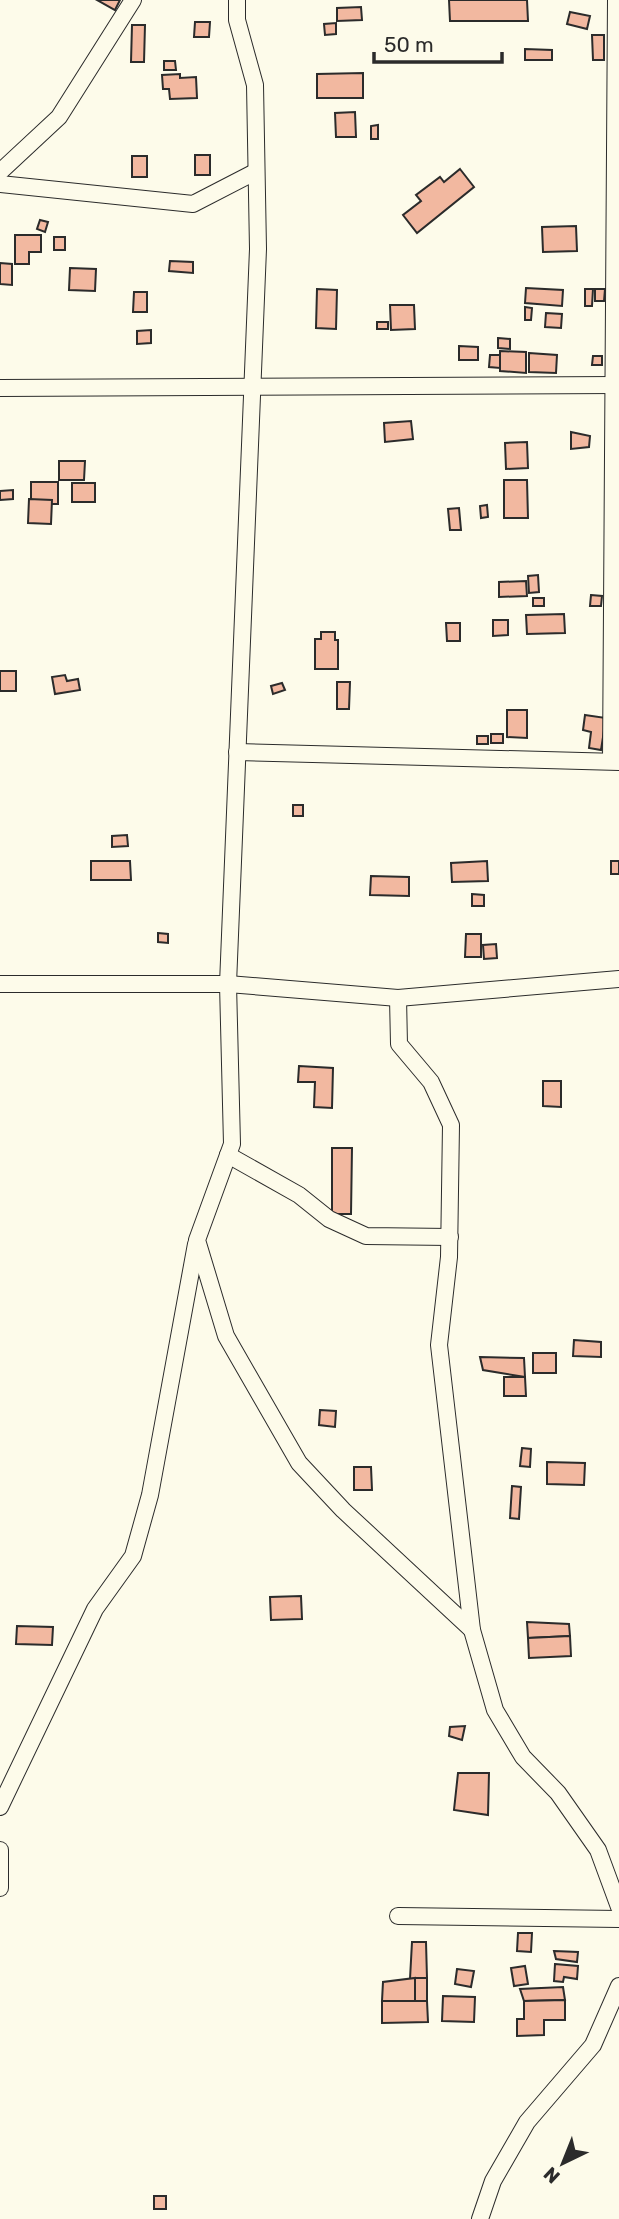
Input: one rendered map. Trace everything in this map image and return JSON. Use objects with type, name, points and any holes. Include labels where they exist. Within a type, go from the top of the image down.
[{"type":"street","points":[[0,172],[60,117],[133,0]]},
{"type":"street","points":[[0,1807],[94,1609],[133,1556],[150,1495],[197,1240],[232,1144],[228,984],[250,388],[258,249],[255,85],[237,20],[237,0]]},
{"type":"street","points":[[237,752],[615,762],[616,0]]},
{"type":"street","points":[[0,184],[193,204],[255,172]]},
{"type":"street","points":[[0,388],[616,385]]},
{"type":"street","points":[[0,984],[228,984],[398,998],[619,979]]},
{"type":"street","points":[[398,998],[398,1044],[431,1082],[451,1125],[450,1237],[439,1345],[472,1630],[495,1710],[523,1757],[558,1793],[598,1850],[619,1907]]},
{"type":"street","points":[[228,1155],[299,1195],[329,1219],[366,1236],[450,1237]]},
{"type":"street","points":[[197,1240],[226,1336],[299,1463],[343,1510],[472,1630]]},
{"type":"street","points":[[0,1850],[0,1888]]},
{"type":"street","points":[[398,1916],[619,1919]]},
{"type":"street","points":[[480,2219],[493,2181],[527,2122],[593,2045],[619,1986]]},
{"type":"building","points":[[97,0],[120,0],[115,10]]},
{"type":"building","points":[[449,0],[527,0],[528,21],[450,21]]},
{"type":"building","points":[[361,7],[362,20],[337,21],[337,8]]},
{"type":"building","points":[[570,12],[590,16],[587,29],[567,24]]},
{"type":"building","points":[[195,22],[210,22],[209,37],[194,37]]},
{"type":"building","points":[[336,23],[336,34],[325,35],[324,24]]},
{"type":"building","points":[[132,25],[145,25],[144,62],[131,62]]},
{"type":"building","points":[[592,35],[604,35],[604,60],[593,60]]},
{"type":"building","points":[[525,49],[552,50],[552,60],[525,60]]},
{"type":"building","points":[[164,61],[175,61],[176,70],[164,70]]},
{"type":"building","points":[[363,73],[363,98],[317,98],[317,74]]},
{"type":"building","points":[[180,74],[180,78],[196,77],[197,98],[170,99],[169,89],[163,89],[162,75]]},
{"type":"building","points":[[355,112],[356,137],[336,137],[335,113]]},
{"type":"building","points":[[378,125],[378,139],[371,139],[371,126]]},
{"type":"building","points":[[195,155],[210,155],[210,175],[195,175]]},
{"type":"building","points":[[132,156],[147,156],[147,177],[132,177]]},
{"type":"building","points":[[460,169],[474,187],[417,233],[403,215],[421,201],[416,195],[440,177],[444,182]]},
{"type":"building","points":[[40,220],[48,222],[45,232],[37,229]]},
{"type":"building","points":[[576,226],[577,251],[543,252],[542,227]]},
{"type":"building","points":[[15,235],[41,235],[41,252],[29,252],[29,264],[15,264]]},
{"type":"building","points":[[54,237],[65,237],[65,250],[54,250]]},
{"type":"building","points":[[170,261],[193,262],[193,273],[169,271]]},
{"type":"building","points":[[0,263],[12,264],[12,285],[0,284]]},
{"type":"building","points":[[70,268],[96,269],[95,291],[69,290]]},
{"type":"building","points":[[526,288],[563,290],[562,306],[525,303]]},
{"type":"building","points":[[317,289],[337,290],[336,329],[316,328]]},
{"type":"building","points":[[585,289],[593,289],[592,306],[585,306]]},
{"type":"building","points":[[595,289],[605,289],[604,301],[595,301]]},
{"type":"building","points":[[134,292],[147,292],[147,312],[133,312]]},
{"type":"building","points":[[390,305],[414,305],[415,329],[391,330]]},
{"type":"building","points":[[525,307],[532,308],[531,320],[525,320]]},
{"type":"building","points":[[546,313],[562,314],[561,328],[545,327]]},
{"type":"building","points":[[377,322],[388,322],[388,329],[377,329]]},
{"type":"building","points":[[151,330],[151,343],[137,344],[137,331]]},
{"type":"building","points":[[498,338],[510,339],[510,349],[498,348]]},
{"type":"building","points":[[459,346],[478,347],[478,360],[459,360]]},
{"type":"building","points":[[500,351],[526,352],[526,373],[500,371]]},
{"type":"building","points":[[529,353],[557,355],[556,373],[529,372]]},
{"type":"building","points":[[490,355],[500,355],[500,368],[489,367]]},
{"type":"building","points":[[593,356],[602,356],[602,365],[592,365]]},
{"type":"building","points":[[411,421],[413,439],[385,442],[384,423]]},
{"type":"building","points":[[571,432],[590,436],[589,447],[571,449]]},
{"type":"building","points":[[527,442],[528,468],[506,469],[505,443]]},
{"type":"building","points":[[59,461],[85,461],[84,480],[59,480]]},
{"type":"building","points":[[504,480],[527,480],[528,518],[504,518]]},
{"type":"building","points":[[31,482],[58,482],[58,504],[31,504]]},
{"type":"building","points":[[72,483],[95,483],[95,502],[72,502]]},
{"type":"building","points":[[13,490],[13,499],[0,500],[0,491]]},
{"type":"building","points":[[29,499],[52,500],[51,524],[28,523]]},
{"type":"building","points":[[487,505],[488,517],[481,518],[480,506]]},
{"type":"building","points":[[459,508],[461,530],[450,530],[448,509]]},
{"type":"building","points":[[538,575],[539,592],[529,593],[528,576]]},
{"type":"building","points":[[526,581],[527,596],[499,597],[499,582]]},
{"type":"building","points":[[591,595],[602,596],[601,606],[590,606]]},
{"type":"building","points":[[533,598],[544,598],[544,606],[533,606]]},
{"type":"building","points":[[564,614],[565,633],[527,634],[526,615]]},
{"type":"building","points":[[493,620],[508,620],[508,635],[493,636]]},
{"type":"building","points":[[446,623],[460,623],[460,641],[447,641]]},
{"type":"building","points":[[321,632],[335,632],[335,640],[338,640],[338,669],[315,669],[315,639],[321,639]]},
{"type":"building","points":[[0,671],[16,671],[16,691],[0,691]]},
{"type":"building","points":[[65,675],[67,681],[78,679],[80,690],[55,694],[52,677]]},
{"type":"building","points":[[337,682],[350,682],[349,709],[337,709]]},
{"type":"building","points":[[282,683],[285,690],[273,694],[271,686]]},
{"type":"building","points":[[507,710],[527,710],[527,738],[507,737]]},
{"type":"building","points":[[585,715],[606,718],[601,750],[589,748],[591,732],[583,730]]},
{"type":"building","points":[[491,734],[503,734],[503,743],[491,743]]},
{"type":"building","points":[[477,736],[488,736],[488,744],[477,744]]},
{"type":"building","points":[[293,805],[303,805],[303,816],[293,816]]},
{"type":"building","points":[[127,835],[128,846],[112,847],[112,836]]},
{"type":"building","points":[[91,861],[130,861],[131,880],[91,880]]},
{"type":"building","points":[[487,861],[488,881],[452,882],[451,863]]},
{"type":"building","points":[[611,861],[619,861],[619,874],[611,874]]},
{"type":"building","points":[[371,876],[409,877],[409,896],[370,895]]},
{"type":"building","points":[[472,894],[484,895],[484,906],[472,906]]},
{"type":"building","points":[[158,933],[168,934],[168,943],[158,942]]},
{"type":"building","points":[[466,934],[481,934],[481,957],[465,957]]},
{"type":"building","points":[[496,944],[497,958],[484,959],[483,945]]},
{"type":"building","points":[[299,1066],[333,1068],[332,1108],[314,1107],[315,1082],[298,1082]]},
{"type":"building","points":[[543,1081],[561,1081],[561,1107],[543,1106]]},
{"type":"building","points":[[332,1148],[352,1148],[351,1214],[332,1214]]},
{"type":"building","points":[[574,1340],[601,1342],[601,1357],[573,1356]]},
{"type":"building","points":[[533,1353],[556,1353],[556,1373],[533,1373]]},
{"type":"building","points":[[480,1357],[524,1358],[525,1377],[483,1370]]},
{"type":"building","points":[[504,1377],[525,1377],[526,1396],[504,1396]]},
{"type":"building","points":[[320,1410],[336,1411],[335,1427],[319,1425]]},
{"type":"building","points":[[522,1448],[531,1449],[530,1467],[520,1466]]},
{"type":"building","points":[[547,1462],[585,1463],[584,1485],[547,1484]]},
{"type":"building","points":[[354,1467],[371,1467],[372,1490],[354,1490]]},
{"type":"building","points":[[512,1486],[521,1487],[519,1519],[510,1518]]},
{"type":"building","points":[[301,1596],[302,1619],[271,1620],[270,1597]]},
{"type":"building","points":[[527,1622],[569,1624],[570,1636],[528,1638]]},
{"type":"building","points":[[17,1626],[53,1627],[52,1645],[16,1644]]},
{"type":"building","points":[[570,1636],[571,1656],[529,1658],[528,1638]]},
{"type":"building","points":[[465,1726],[462,1740],[449,1736],[450,1727]]},
{"type":"building","points":[[458,1773],[489,1773],[488,1815],[454,1810]]},
{"type":"building","points":[[518,1933],[532,1933],[531,1952],[517,1951]]},
{"type":"building","points":[[412,1942],[426,1942],[426,1961],[412,1961]]},
{"type":"building","points":[[412,1942],[426,1942],[427,1978],[410,1979]]},
{"type":"building","points":[[554,1951],[578,1952],[577,1962],[556,1959]]},
{"type":"building","points":[[555,1964],[578,1966],[577,1979],[564,1977],[563,1982],[554,1981]]},
{"type":"building","points":[[525,1966],[528,1984],[514,1986],[511,1968]]},
{"type":"building","points":[[457,1969],[474,1971],[471,1987],[455,1984]]},
{"type":"building","points":[[415,1978],[427,1978],[427,2001],[415,2001]]},
{"type":"building","points":[[415,1978],[415,2001],[382,2001],[383,1982]]},
{"type":"building","points":[[563,1987],[565,2000],[524,2001],[520,1989]]},
{"type":"building","points":[[443,1996],[475,1997],[474,2022],[442,2021]]},
{"type":"building","points":[[565,2000],[565,2020],[544,2020],[544,2035],[517,2036],[517,2019],[524,2019],[524,2001]]},
{"type":"building","points":[[382,2001],[427,2001],[428,2022],[382,2023]]},
{"type":"building","points":[[154,2196],[166,2196],[166,2209],[154,2209]]}]
